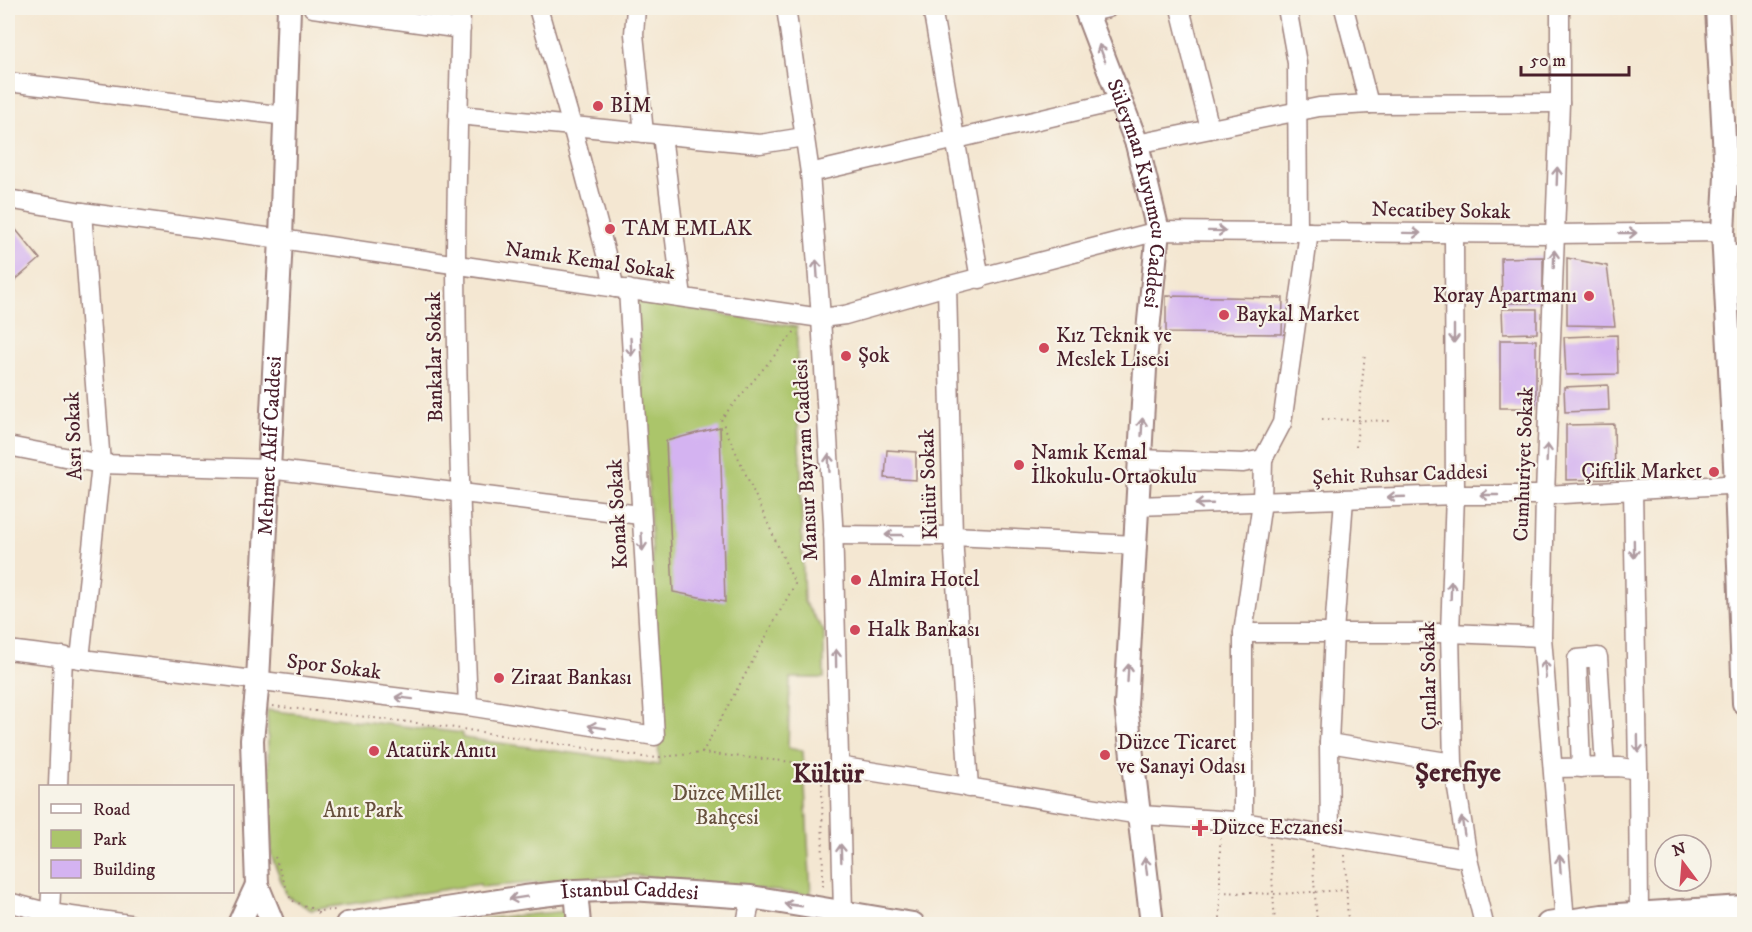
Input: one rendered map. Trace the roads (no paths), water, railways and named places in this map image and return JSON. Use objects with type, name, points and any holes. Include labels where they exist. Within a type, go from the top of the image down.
[{"type":"main road","name":"Mehmet Akif Caddesi","points":[[257,885],[252,740],[258,680],[269,469],[289,8]]},
{"type":"main road","points":[[1717,8],[1735,176],[1723,232],[1735,255],[1744,703]]},
{"type":"main road","name":"Süleyman Kuyumcu Caddesi","points":[[1093,9],[1120,101],[1137,144],[1158,231],[1146,351],[1126,705],[1152,924]]},
{"type":"main road","points":[[257,885],[241,924],[259,924]]},
{"type":"main road","points":[[257,885],[273,924]]},
{"type":"main road","name":"İstanbul Caddesi","points":[[343,917],[576,891],[631,889],[751,897],[843,912],[871,921],[913,924]]},
{"type":"main road","points":[[576,891],[579,924]]},
{"type":"main road","points":[[1556,923],[1602,920],[1639,913],[1744,907]]},
{"type":"street","points":[[313,8],[461,29]]},
{"type":"street","name":"Bankalar Sokak","points":[[461,8],[456,264],[459,493],[468,706]]},
{"type":"street","name":"Konak Sokak","points":[[538,8],[622,288],[655,736]]},
{"type":"street","points":[[636,8],[634,34],[682,297]]},
{"type":"street","name":"Mansur Bayram Caddesi","points":[[786,8],[810,173],[814,317],[833,535],[843,912]]},
{"type":"street","points":[[932,8],[980,279]]},
{"type":"street","points":[[1180,8],[1209,129]]},
{"type":"street","points":[[1243,822],[1243,633],[1262,502],[1263,459],[1282,423],[1304,232],[1296,63],[1287,8]]},
{"type":"street","points":[[1344,8],[1369,104]]},
{"type":"street","name":"Cumhuriyet Sokak","points":[[1556,923],[1553,768],[1542,637],[1560,103],[1560,8]]},
{"type":"street","points":[[1702,8],[1717,8]]},
{"type":"street","points":[[8,82],[286,116]]},
{"type":"street","points":[[810,173],[1120,101]]},
{"type":"street","points":[[1137,144],[1319,107],[1369,104],[1560,103]]},
{"type":"street","points":[[458,115],[760,144],[804,137]]},
{"type":"street","name":"Namık Kemal Sokak","points":[[8,198],[81,212],[814,317],[845,315],[1158,231]]},
{"type":"street","name":"Asrı Sokak","points":[[58,785],[72,658],[101,464],[81,212]]},
{"type":"street","name":"Necatibey Sokak","points":[[1158,231],[1454,234],[1723,232]]},
{"type":"street","name":"Çınlar Sokak","points":[[1454,234],[1455,495],[1450,633],[1453,763],[1468,860],[1484,924]]},
{"type":"street","name":"Kültür Sokak","points":[[947,286],[953,536],[969,788]]},
{"type":"street","points":[[8,446],[101,464],[269,469],[640,515]]},
{"type":"street","points":[[1140,459],[1243,463],[1263,459]]},
{"type":"street","name":"Şehit Ruhsar Caddesi","points":[[1137,506],[1455,495],[1545,495],[1740,484]]},
{"type":"street","points":[[1633,490],[1639,913]]},
{"type":"street","points":[[1337,837],[1329,743],[1334,632],[1344,499]]},
{"type":"street","points":[[833,535],[953,536],[1135,545]]},
{"type":"street","points":[[1243,633],[1450,633],[1542,637]]},
{"type":"street","name":"Spor Sokak","points":[[8,650],[468,706],[655,736]]},
{"type":"street","points":[[1581,768],[1577,659],[1599,657],[1605,767]]},
{"type":"street","points":[[1329,743],[1453,763]]},
{"type":"street","points":[[838,766],[1140,815],[1243,822],[1468,860]]},
{"type":"street","points":[[1553,768],[1619,767],[1638,770]]},
{"type":"street","points":[[50,913],[51,893]]},
{"type":"street","points":[[746,924],[751,897]]},
{"type":"street","points":[[8,902],[50,913],[129,924]]},
{"type":"place","name":"BİM","points":[[598,106]]},
{"type":"place","name":"TAM EMLAK","points":[[610,229]]},
{"type":"place","name":"Koray Apartmanı","points":[[1589,296]]},
{"type":"place","name":"Baykal Market","points":[[1224,315]]},
{"type":"place","name":"Kız Teknik ve Meslek Lisesi","points":[[1044,348]]},
{"type":"place","name":"Şok","points":[[846,356]]},
{"type":"place","name":"Namık Kemal İlkokulu-Ortaokulu","points":[[1019,465]]},
{"type":"place","name":"Çiftlik Market","points":[[1714,472]]},
{"type":"place","name":"Almira Hotel","points":[[856,580]]},
{"type":"place","name":"Halk Bankası","points":[[855,630]]},
{"type":"place","name":"Ziraat Bankası","points":[[499,678]]},
{"type":"place","name":"Atatürk Anıtı","points":[[374,751]]},
{"type":"place","name":"Düzce Ticaret ve Sanayi Odası","points":[[1105,755]]},
{"type":"place","name":"Düzce Eczanesi","points":[[1200,828]]},
{"type":"district","name":"Şerefiye","points":[[1458,773]]},
{"type":"district","name":"Kültür","points":[[828,774]]},
{"type":"park label","name":"Düzce Millet Bahçesi","points":[[727,806]]},
{"type":"park label","name":"Anıt Park","points":[[363,811]]}]
